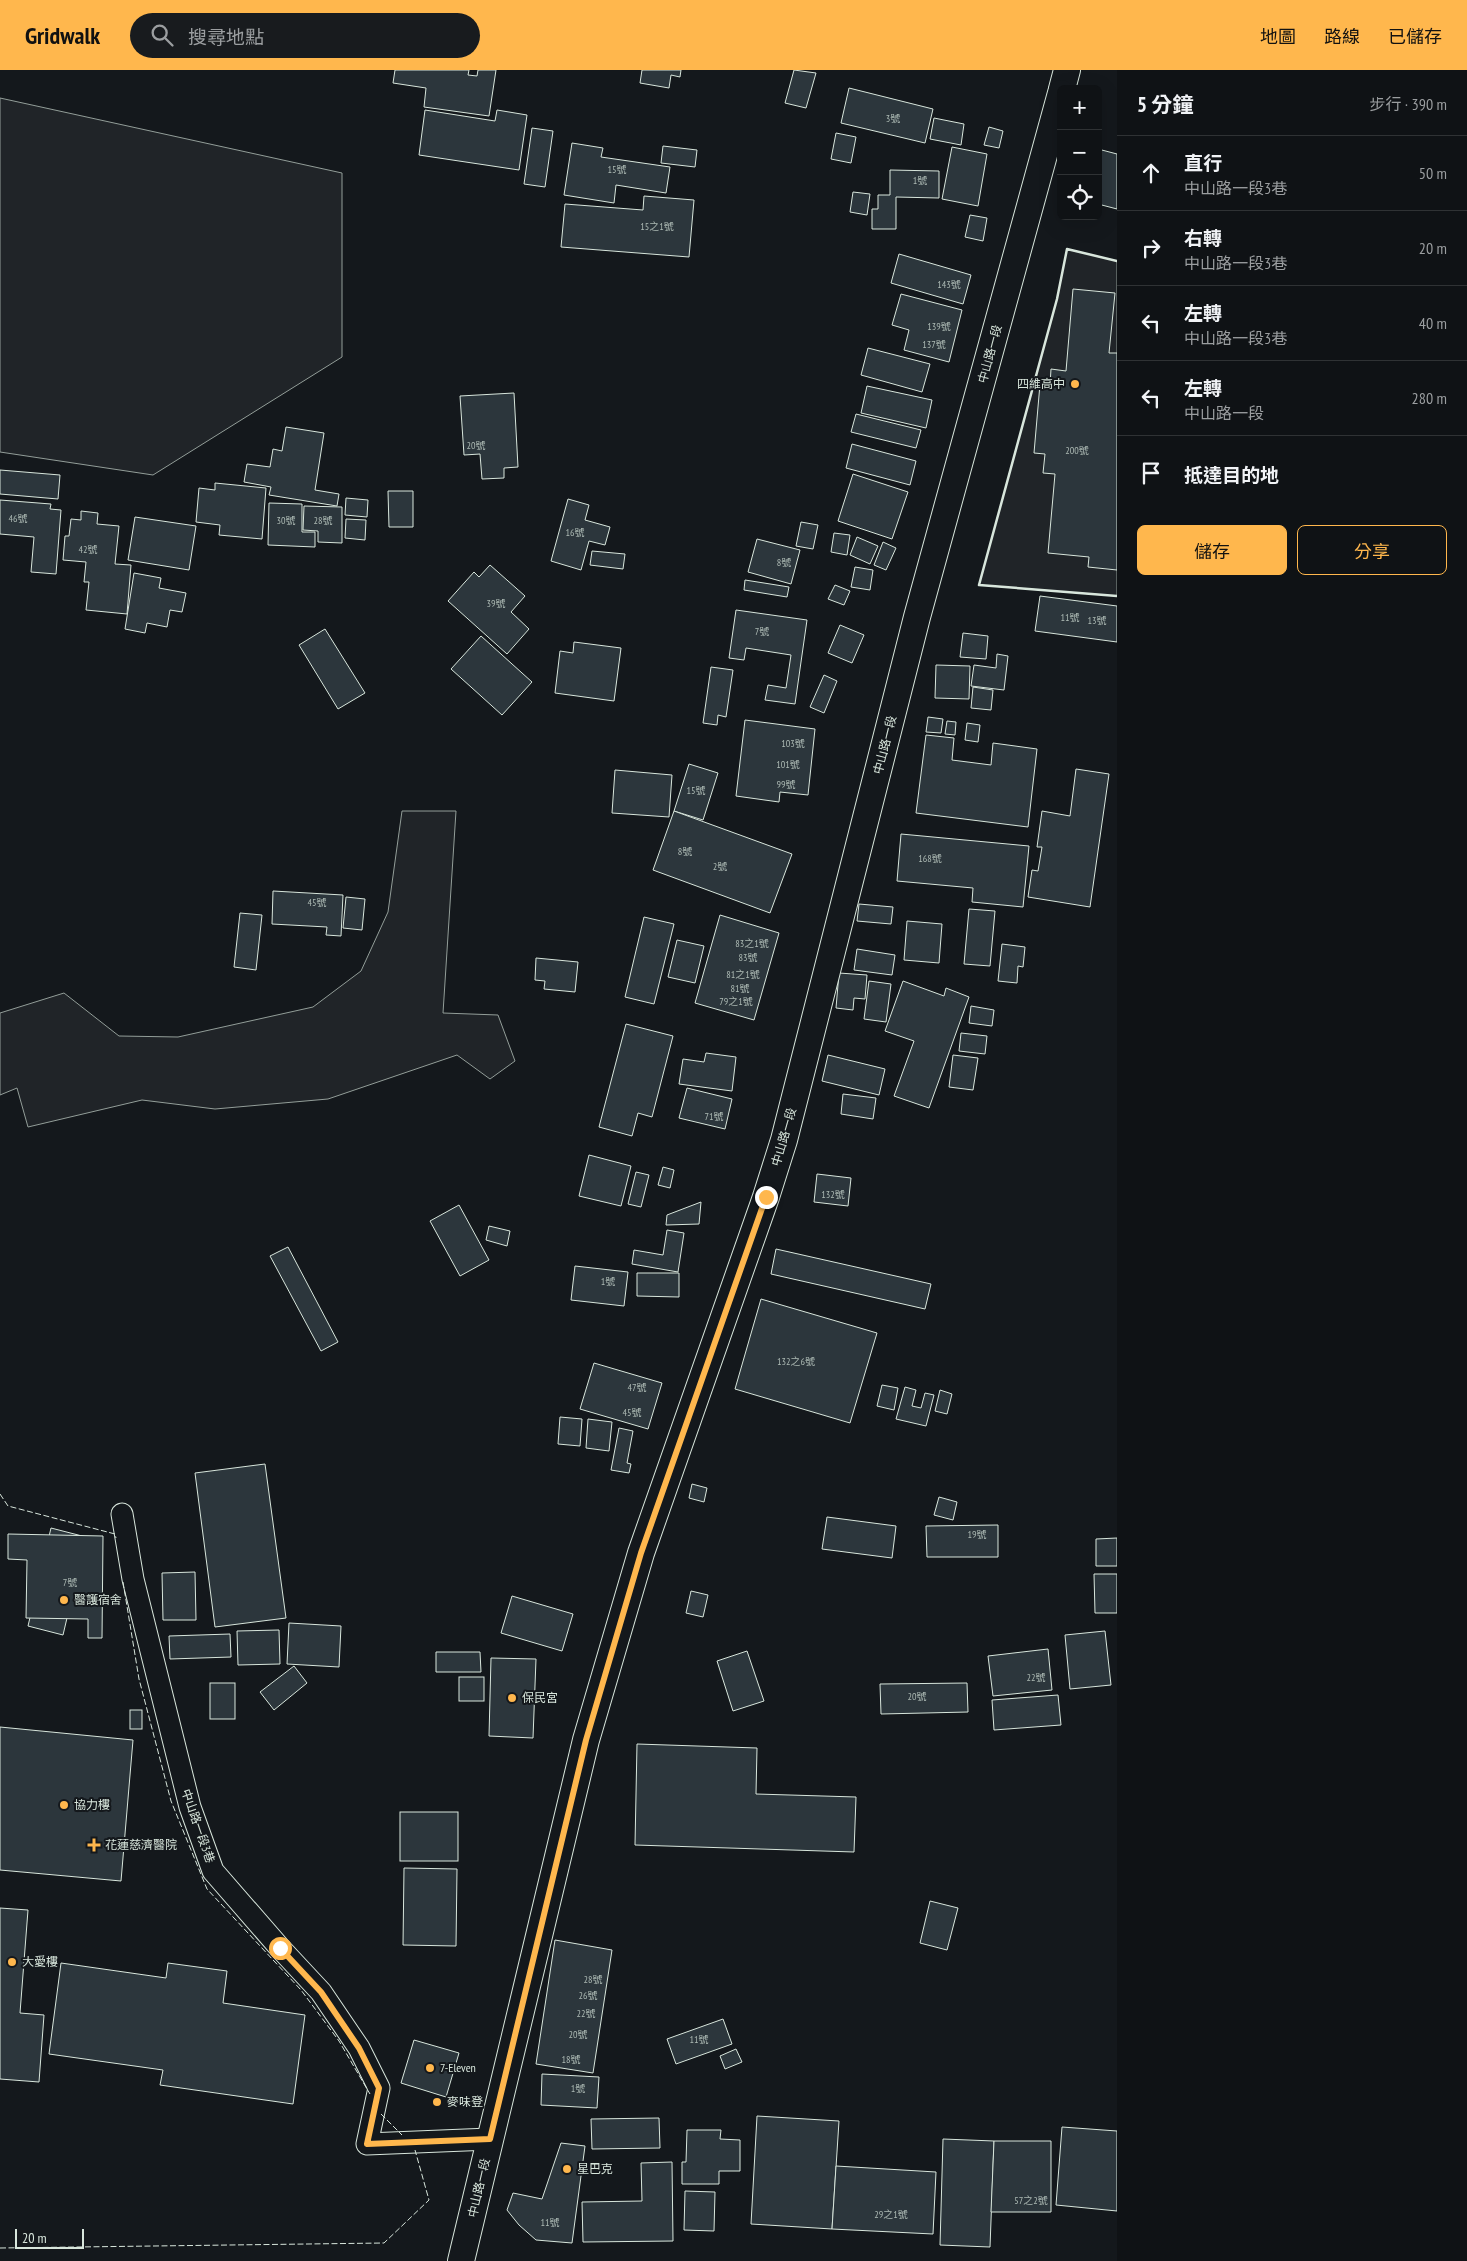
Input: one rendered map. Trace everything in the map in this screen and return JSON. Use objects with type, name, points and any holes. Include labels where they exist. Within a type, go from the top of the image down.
[{"type":"street","points":[[1063,85],[1067,70]]},
{"type":"street","name":"中山路一段","points":[[461,2261],[586,1740],[641,1553],[766,1197],[784,1140],[917,617],[1057,108]]},
{"type":"street","name":"中山路一段3巷","points":[[122,1514],[133,1579],[190,1807],[214,1871],[280,1948],[321,1992],[359,2048],[379,2088],[367,2144],[490,2139]]},
{"type":"shaded area","points":[[0,98],[342,173],[342,357],[153,475],[0,452]]},
{"type":"shaded area","name":"四維高中","points":[[1067,249],[1117,261],[1117,596],[979,585],[1057,299]]},
{"type":"shaded area","points":[[402,811],[456,811],[443,1013],[498,1015],[515,1061],[490,1079],[457,1055],[328,1099],[215,1109],[142,1100],[28,1127],[17,1088],[0,1095],[0,1013],[64,993],[119,1036],[178,1037],[313,1007],[361,971],[388,912]]},
{"type":"building","points":[[395,70],[469,70],[468,75],[477,76],[478,70],[496,70],[489,116],[424,107],[426,88],[393,83]]},
{"type":"building","points":[[642,70],[681,70],[680,77],[671,75],[669,88],[640,83]]},
{"type":"building","points":[[794,70],[816,73],[806,108],[785,103]]},
{"type":"building","points":[[849,88],[933,109],[925,143],[841,123]]},
{"type":"building","points":[[425,110],[495,121],[497,110],[527,115],[519,170],[419,155]]},
{"type":"building","points":[[934,118],[964,124],[961,145],[930,139]]},
{"type":"building","points":[[989,127],[1003,131],[999,148],[984,145]]},
{"type":"building","points":[[532,128],[553,131],[545,187],[524,184]]},
{"type":"building","points":[[836,133],[856,137],[851,163],[831,159]]},
{"type":"building","points":[[572,143],[603,148],[601,157],[670,167],[666,193],[616,185],[614,203],[564,195]]},
{"type":"building","points":[[663,146],[697,150],[695,167],[661,163]]},
{"type":"building","points":[[952,147],[987,154],[978,206],[942,199]]},
{"type":"building","points":[[1102,150],[1117,154],[1117,209],[1102,205]]},
{"type":"building","points":[[890,170],[939,171],[939,198],[896,197],[896,229],[872,229],[872,209],[878,209],[878,195],[890,195]]},
{"type":"building","points":[[853,192],[870,194],[867,215],[850,212]]},
{"type":"building","points":[[644,196],[694,200],[689,257],[561,247],[565,204],[643,210]]},
{"type":"building","points":[[970,215],[987,218],[983,241],[965,237]]},
{"type":"building","points":[[899,254],[971,275],[963,304],[891,283]]},
{"type":"building","points":[[1073,289],[1115,293],[1109,353],[1117,353],[1117,570],[1088,567],[1089,557],[1048,553],[1055,474],[1043,473],[1045,454],[1034,453],[1040,384],[1050,385],[1051,369],[1066,371]]},
{"type":"building","points":[[901,294],[962,310],[949,362],[904,350],[909,330],[892,325]]},
{"type":"building","points":[[868,348],[930,364],[922,392],[861,375]]},
{"type":"building","points":[[867,386],[932,400],[926,428],[861,413]]},
{"type":"building","points":[[514,393],[518,467],[504,468],[504,478],[482,479],[480,454],[464,455],[460,396]]},
{"type":"building","points":[[856,414],[921,430],[916,448],[851,432]]},
{"type":"building","points":[[286,427],[324,433],[315,490],[339,494],[337,506],[269,495],[271,487],[244,482],[247,464],[270,467],[273,449],[282,451]]},
{"type":"building","points":[[852,444],[916,461],[910,485],[846,468]]},
{"type":"building","points":[[0,470],[60,475],[58,499],[0,494]]},
{"type":"building","points":[[853,474],[908,492],[892,539],[838,521]]},
{"type":"building","points":[[215,483],[266,488],[262,539],[219,535],[220,525],[196,522],[199,488],[215,490]]},
{"type":"building","points":[[388,491],[413,491],[413,527],[389,527]]},
{"type":"building","points":[[346,498],[368,500],[367,517],[345,515]]},
{"type":"building","points":[[568,499],[589,505],[585,520],[610,527],[605,545],[589,541],[581,570],[551,561]]},
{"type":"building","points":[[0,500],[51,504],[50,509],[61,510],[56,574],[31,572],[34,537],[0,534]]},
{"type":"building","points":[[269,503],[302,504],[302,532],[315,532],[315,547],[268,545]]},
{"type":"building","points":[[304,506],[342,507],[342,543],[318,542],[318,531],[303,530]]},
{"type":"building","points":[[81,511],[98,513],[97,524],[119,526],[115,564],[131,565],[127,614],[86,610],[89,582],[84,582],[86,562],[63,560],[65,536],[69,536],[71,519],[81,520]]},
{"type":"building","points":[[135,517],[196,526],[189,570],[128,560]]},
{"type":"building","points":[[346,519],[366,520],[365,540],[345,538]]},
{"type":"building","points":[[801,522],[818,525],[813,549],[796,546]]},
{"type":"building","points":[[834,533],[850,535],[847,555],[831,552]]},
{"type":"building","points":[[857,537],[878,546],[870,564],[850,555]]},
{"type":"building","points":[[757,539],[800,550],[791,584],[748,572]]},
{"type":"building","points":[[883,542],[896,548],[886,570],[874,565]]},
{"type":"building","points":[[592,551],[625,554],[623,569],[590,565]]},
{"type":"building","points":[[490,565],[525,596],[511,612],[529,629],[507,654],[448,601],[474,572],[479,577]]},
{"type":"building","points":[[855,567],[873,570],[870,590],[851,587]]},
{"type":"building","points":[[134,573],[161,578],[159,588],[186,593],[182,612],[170,610],[167,627],[147,623],[145,633],[125,629]]},
{"type":"building","points":[[745,580],[789,587],[787,597],[744,590]]},
{"type":"building","points":[[835,585],[850,591],[844,605],[828,599]]},
{"type":"building","points":[[1040,596],[1117,606],[1117,642],[1035,631]]},
{"type":"building","points":[[736,610],[807,620],[795,704],[765,700],[768,685],[786,688],[791,655],[746,648],[744,660],[729,658]]},
{"type":"building","points":[[840,625],[864,635],[852,663],[828,653]]},
{"type":"building","points":[[325,629],[365,693],[338,709],[299,645]]},
{"type":"building","points":[[963,633],[988,636],[986,659],[960,657]]},
{"type":"building","points":[[481,636],[532,682],[502,715],[451,669]]},
{"type":"building","points":[[574,642],[621,648],[614,701],[555,693],[560,651],[573,653]]},
{"type":"building","points":[[997,654],[1008,656],[1004,690],[971,686],[974,665],[996,668]]},
{"type":"building","points":[[936,665],[970,666],[969,699],[935,698]]},
{"type":"building","points":[[711,667],[733,670],[726,717],[718,715],[717,725],[703,723]]},
{"type":"building","points":[[824,675],[837,681],[824,713],[810,707]]},
{"type":"building","points":[[973,687],[993,690],[991,710],[971,708]]},
{"type":"building","points":[[928,717],[943,719],[941,733],[926,732]]},
{"type":"building","points":[[745,720],[815,729],[808,795],[780,792],[779,802],[736,796]]},
{"type":"building","points":[[947,721],[956,722],[955,735],[945,734]]},
{"type":"building","points":[[967,723],[980,725],[978,742],[965,740]]},
{"type":"building","points":[[926,735],[954,738],[952,760],[991,765],[993,743],[1037,749],[1028,827],[916,813]]},
{"type":"building","points":[[689,764],[718,773],[703,820],[674,811]]},
{"type":"building","points":[[1076,769],[1109,774],[1090,907],[1028,897],[1032,870],[1038,871],[1042,847],[1037,847],[1042,811],[1070,816]]},
{"type":"building","points":[[615,770],[672,775],[669,817],[612,813]]},
{"type":"building","points":[[674,811],[792,854],[770,913],[653,870]]},
{"type":"building","points":[[901,834],[1029,846],[1023,907],[972,902],[973,888],[897,881]]},
{"type":"building","points":[[273,891],[343,895],[341,936],[326,935],[327,927],[272,924]]},
{"type":"building","points":[[346,897],[365,899],[362,930],[343,928]]},
{"type":"building","points":[[859,904],[893,907],[891,924],[857,921]]},
{"type":"building","points":[[969,909],[995,911],[990,966],[964,964]]},
{"type":"building","points":[[240,913],[262,915],[256,970],[234,967]]},
{"type":"building","points":[[720,915],[779,933],[754,1020],[695,1003]]},
{"type":"building","points":[[644,917],[674,924],[654,1004],[625,997]]},
{"type":"building","points":[[907,921],[942,924],[939,963],[904,960]]},
{"type":"building","points":[[677,940],[704,946],[695,983],[668,977]]},
{"type":"building","points":[[1002,944],[1025,947],[1023,967],[1018,966],[1017,983],[998,981]]},
{"type":"building","points":[[857,949],[895,955],[892,975],[854,970]]},
{"type":"building","points":[[536,958],[578,962],[575,992],[544,989],[545,981],[535,980]]},
{"type":"building","points":[[839,973],[867,975],[865,999],[854,998],[853,1010],[836,1008]]},
{"type":"building","points":[[869,981],[891,984],[886,1022],[864,1019]]},
{"type":"building","points":[[903,981],[944,996],[946,988],[969,997],[929,1108],[894,1096],[914,1041],[885,1031]]},
{"type":"building","points":[[971,1006],[994,1010],[992,1026],[969,1023]]},
{"type":"building","points":[[626,1024],[673,1036],[652,1117],[638,1113],[632,1136],[599,1127]]},
{"type":"building","points":[[961,1033],[987,1036],[985,1054],[959,1051]]},
{"type":"building","points":[[706,1053],[736,1057],[732,1091],[679,1084],[683,1059],[704,1062]]},
{"type":"building","points":[[828,1055],[885,1069],[879,1095],[822,1081]]},
{"type":"building","points":[[953,1055],[978,1058],[973,1090],[949,1087]]},
{"type":"building","points":[[687,1088],[732,1099],[725,1129],[679,1118]]},
{"type":"building","points":[[843,1094],[876,1098],[873,1119],[841,1114]]},
{"type":"building","points":[[589,1155],[631,1166],[621,1206],[579,1196]]},
{"type":"building","points":[[663,1167],[674,1170],[670,1188],[658,1185]]},
{"type":"building","points":[[636,1172],[649,1175],[641,1207],[628,1204]]},
{"type":"building","points":[[817,1174],[851,1178],[848,1206],[814,1202]]},
{"type":"building","points":[[701,1202],[699,1224],[666,1225],[667,1215]]},
{"type":"building","points":[[459,1205],[489,1260],[460,1276],[430,1221]]},
{"type":"building","points":[[489,1226],[510,1231],[507,1246],[486,1240]]},
{"type":"building","points":[[667,1230],[684,1233],[678,1272],[632,1264],[634,1250],[663,1255]]},
{"type":"building","points":[[288,1247],[338,1342],[321,1351],[270,1256]]},
{"type":"building","points":[[776,1249],[931,1284],[925,1309],[771,1274]]},
{"type":"building","points":[[575,1266],[628,1272],[624,1306],[571,1300]]},
{"type":"building","points":[[637,1273],[679,1273],[679,1297],[637,1296]]},
{"type":"building","points":[[761,1299],[877,1333],[850,1423],[735,1389]]},
{"type":"building","points":[[594,1363],[662,1383],[648,1429],[580,1409]]},
{"type":"building","points":[[882,1385],[898,1388],[894,1410],[877,1406]]},
{"type":"building","points":[[905,1387],[916,1390],[912,1406],[921,1408],[925,1393],[934,1395],[926,1426],[896,1419]]},
{"type":"building","points":[[940,1390],[952,1394],[947,1414],[935,1411]]},
{"type":"building","points":[[560,1417],[582,1419],[580,1446],[558,1444]]},
{"type":"building","points":[[588,1419],[612,1422],[609,1451],[586,1448]]},
{"type":"building","points":[[619,1428],[633,1431],[627,1463],[631,1464],[629,1473],[611,1470]]},
{"type":"building","points":[[265,1464],[286,1618],[215,1627],[195,1473]]},
{"type":"building","points":[[692,1484],[707,1488],[704,1502],[689,1498]]},
{"type":"building","points":[[939,1497],[957,1502],[953,1520],[934,1515]]},
{"type":"building","points":[[827,1517],[896,1526],[892,1558],[822,1549]]},
{"type":"building","points":[[998,1525],[998,1557],[927,1557],[926,1526]]},
{"type":"building","points":[[51,1528],[86,1537],[63,1635],[28,1626]]},
{"type":"building","name":"醫護宿舍","points":[[8,1534],[103,1536],[102,1638],[88,1638],[88,1619],[26,1618],[27,1560],[8,1559]]},
{"type":"building","points":[[1117,1538],[1117,1566],[1096,1566],[1096,1539]]},
{"type":"building","points":[[195,1572],[196,1620],[163,1620],[162,1573]]},
{"type":"building","points":[[1094,1574],[1117,1574],[1117,1613],[1095,1613]]},
{"type":"building","points":[[691,1591],[708,1595],[703,1617],[686,1613]]},
{"type":"building","points":[[512,1596],[573,1614],[562,1651],[501,1633]]},
{"type":"building","points":[[289,1623],[341,1626],[339,1667],[287,1664]]},
{"type":"building","points":[[279,1630],[280,1664],[238,1665],[237,1631]]},
{"type":"building","points":[[1105,1631],[1111,1685],[1070,1689],[1065,1635]]},
{"type":"building","points":[[230,1634],[231,1657],[170,1659],[169,1636]]},
{"type":"building","points":[[1048,1649],[1052,1690],[993,1696],[988,1656]]},
{"type":"building","points":[[747,1651],[764,1701],[733,1711],[717,1661]]},
{"type":"building","points":[[436,1652],[480,1652],[481,1672],[436,1672]]},
{"type":"building","name":"保民宮","points":[[491,1658],[536,1659],[533,1738],[489,1736]]},
{"type":"building","points":[[294,1666],[307,1683],[274,1710],[260,1692]]},
{"type":"building","points":[[459,1677],[484,1677],[484,1701],[459,1701]]},
{"type":"building","points":[[210,1683],[235,1683],[235,1719],[210,1719]]},
{"type":"building","points":[[967,1683],[968,1712],[881,1714],[880,1684]]},
{"type":"building","points":[[1058,1695],[1061,1725],[994,1730],[992,1700]]},
{"type":"building","points":[[130,1710],[142,1710],[142,1729],[130,1729]]},
{"type":"building","name":"協力樓","points":[[0,1727],[133,1740],[121,1881],[0,1870]]},
{"type":"building","points":[[637,1744],[757,1748],[756,1794],[856,1797],[854,1852],[635,1845]]},
{"type":"building","points":[[400,1812],[458,1812],[458,1861],[400,1861]]},
{"type":"building","points":[[404,1868],[457,1869],[456,1946],[403,1945]]},
{"type":"building","points":[[930,1901],[958,1908],[947,1950],[920,1943]]},
{"type":"building","name":"大愛樓","points":[[0,1908],[28,1910],[20,2013],[44,2015],[39,2082],[0,2079]]},
{"type":"building","points":[[555,1940],[612,1950],[593,2073],[536,2064]]},
{"type":"building","points":[[61,1963],[166,1978],[168,1963],[227,1971],[223,2003],[305,2015],[293,2104],[160,2085],[163,2070],[49,2054]]},
{"type":"building","points":[[723,2019],[732,2044],[676,2064],[667,2039]]},
{"type":"building","name":"7-Eleven","points":[[414,2040],[459,2053],[446,2097],[401,2083]]},
{"type":"building","points":[[736,2049],[742,2062],[725,2069],[720,2056]]},
{"type":"building","points":[[542,2074],[599,2077],[597,2108],[541,2105]]},
{"type":"building","points":[[757,2116],[839,2121],[832,2229],[751,2224]]},
{"type":"building","points":[[659,2118],[660,2148],[592,2149],[591,2119]]},
{"type":"building","points":[[1062,2127],[1117,2131],[1117,2211],[1056,2205]]},
{"type":"building","points":[[687,2130],[721,2130],[720,2139],[740,2140],[740,2171],[719,2171],[719,2184],[682,2184],[682,2162],[686,2162]]},
{"type":"building","points":[[943,2139],[994,2141],[990,2247],[940,2245]]},
{"type":"building","points":[[994,2141],[1051,2141],[1051,2212],[991,2212]]},
{"type":"building","name":"星巴克","points":[[561,2143],[585,2146],[572,2243],[536,2240],[519,2225],[507,2210],[513,2193],[542,2199]]},
{"type":"building","points":[[672,2162],[673,2241],[583,2242],[582,2202],[642,2201],[641,2163]]},
{"type":"building","points":[[836,2166],[936,2172],[933,2234],[832,2229]]},
{"type":"building","points":[[685,2191],[715,2192],[714,2231],[684,2230]]},
{"type":"fence","points":[[0,1494],[8,1506],[115,1534],[116,1538]]},
{"type":"fence","points":[[123,1582],[139,1679],[171,1801],[207,1889],[301,1990],[339,2041],[370,2094]]},
{"type":"fence","points":[[381,2114],[402,2135]]},
{"type":"fence","points":[[0,2248],[384,2243],[429,2200],[415,2150]]},
{"type":"wall","points":[[1117,261],[1067,249],[1057,299],[979,585],[1117,596]]},
{"type":"place","name":"四維高中","points":[[1075,384]]},
{"type":"place","name":"醫護宿舍","points":[[64,1600]]},
{"type":"place","name":"保民宮","points":[[512,1698]]},
{"type":"place","name":"協力樓","points":[[64,1805]]},
{"type":"place","name":"花蓮慈濟醫院","points":[[94,1845]]},
{"type":"place","name":"大愛樓","points":[[12,1962]]},
{"type":"place","name":"7-Eleven","points":[[430,2068]]},
{"type":"place","name":"麥味登","points":[[437,2102]]},
{"type":"place","name":"星巴克","points":[[567,2169]]},
{"type":"route","points":[[280,1948],[321,1992],[359,2048],[379,2088],[367,2144],[490,2139],[586,1740],[641,1553],[766,1197]]}]
